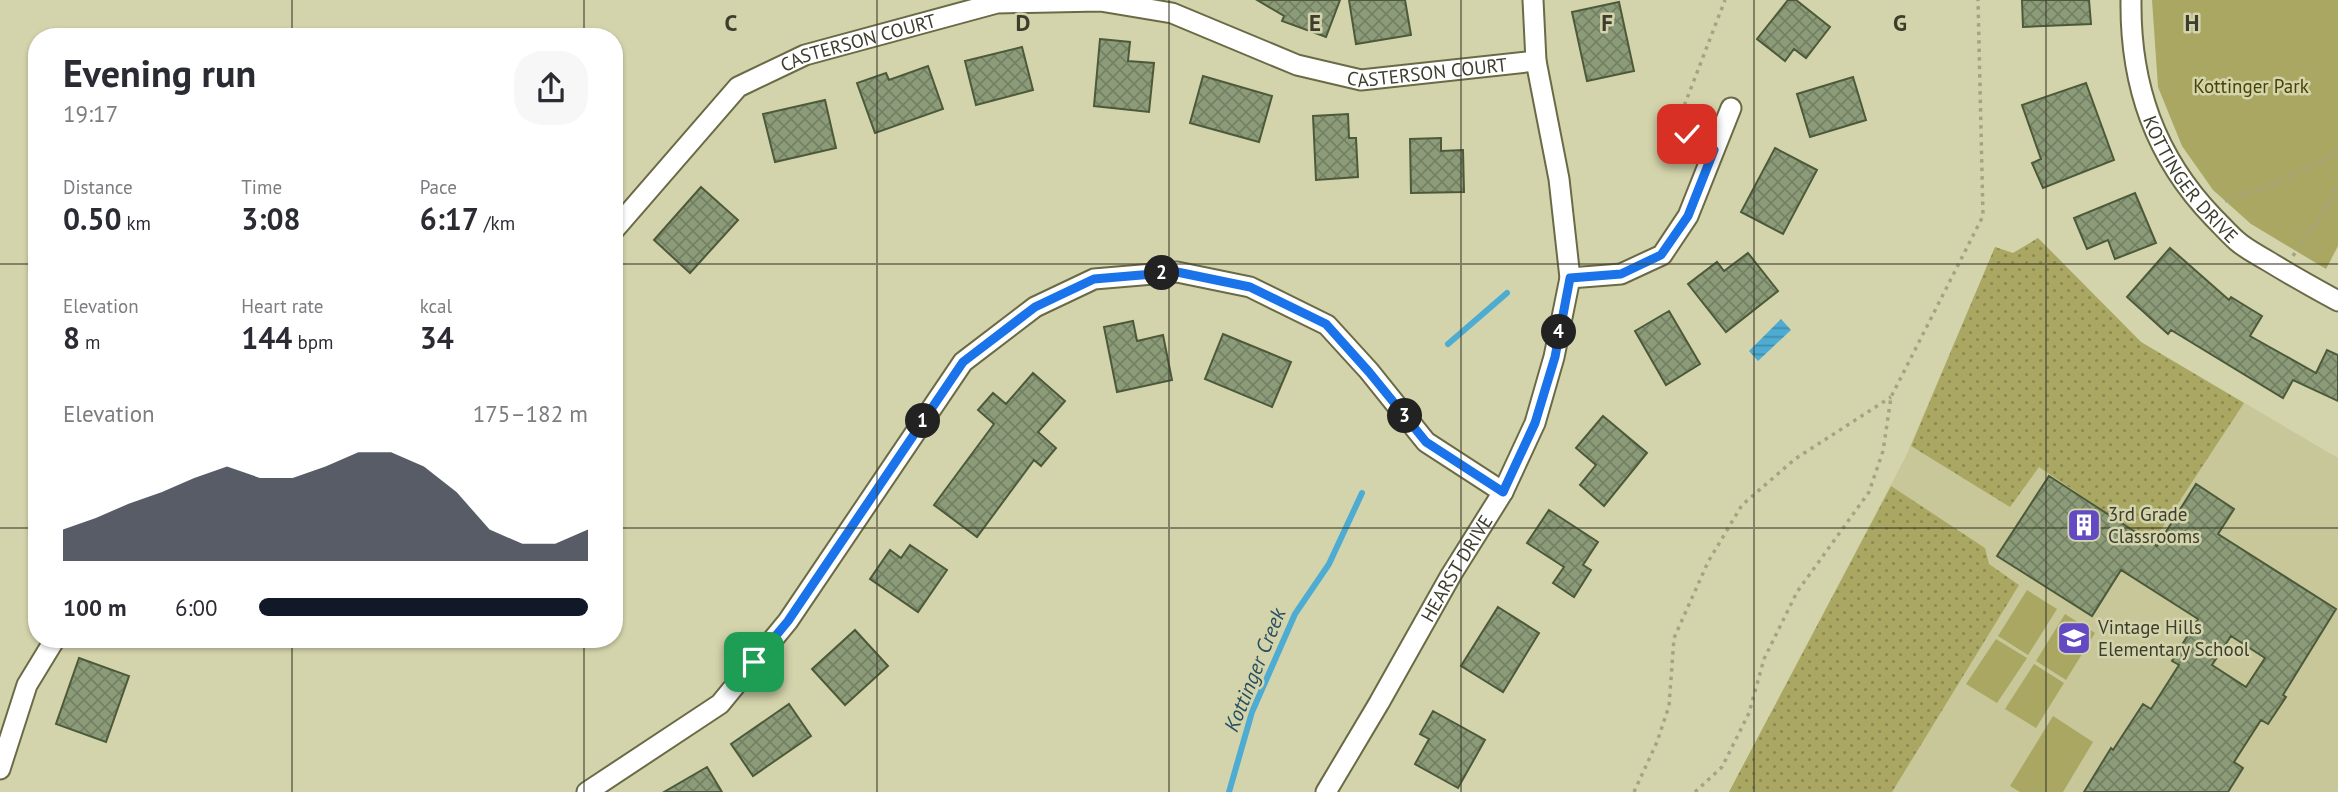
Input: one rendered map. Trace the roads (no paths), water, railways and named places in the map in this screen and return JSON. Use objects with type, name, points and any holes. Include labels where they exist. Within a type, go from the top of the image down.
[{"type":"street","name":"HEARST DRIVE","points":[[1326,792],[1380,703],[1451,575],[1503,492],[1535,423],[1555,357],[1570,278],[1559,179],[1536,61],[1533,0]]},
{"type":"street","name":"KOTTINGER DRIVE","points":[[2132,0],[2131,28],[2136,73],[2164,153],[2195,198],[2237,242],[2338,301]]},
{"type":"street","name":"CASTERSON COURT","points":[[623,220],[738,87],[805,55],[997,3],[1100,1],[1172,13],[1297,65],[1361,80],[1536,61]]},
{"type":"street","points":[[1570,278],[1621,274],[1661,255],[1688,216],[1731,108]]},
{"type":"street","points":[[587,792],[720,704],[788,621],[963,362],[1035,307],[1094,279],[1177,272],[1250,287],[1326,324],[1426,442],[1503,492]]},
{"type":"street","points":[[0,769],[27,685],[50,648]]},
{"type":"water","points":[[1781,319],[1791,330],[1758,361],[1749,351]]},
{"type":"waterway","name":"Kottinger Creek","points":[[1448,344],[1507,293]]},
{"type":"waterway","name":"Kottinger Creek","points":[[1229,792],[1252,712],[1295,614],[1329,564],[1362,493]]},
{"type":"place","name":"3rd Grade Classrooms","points":[[2084,525]]},
{"type":"place","name":"Vintage Hills Elementary School","points":[[2074,638]]},
{"type":"park label","name":"Kottinger Park","points":[[2251,86]]}]
